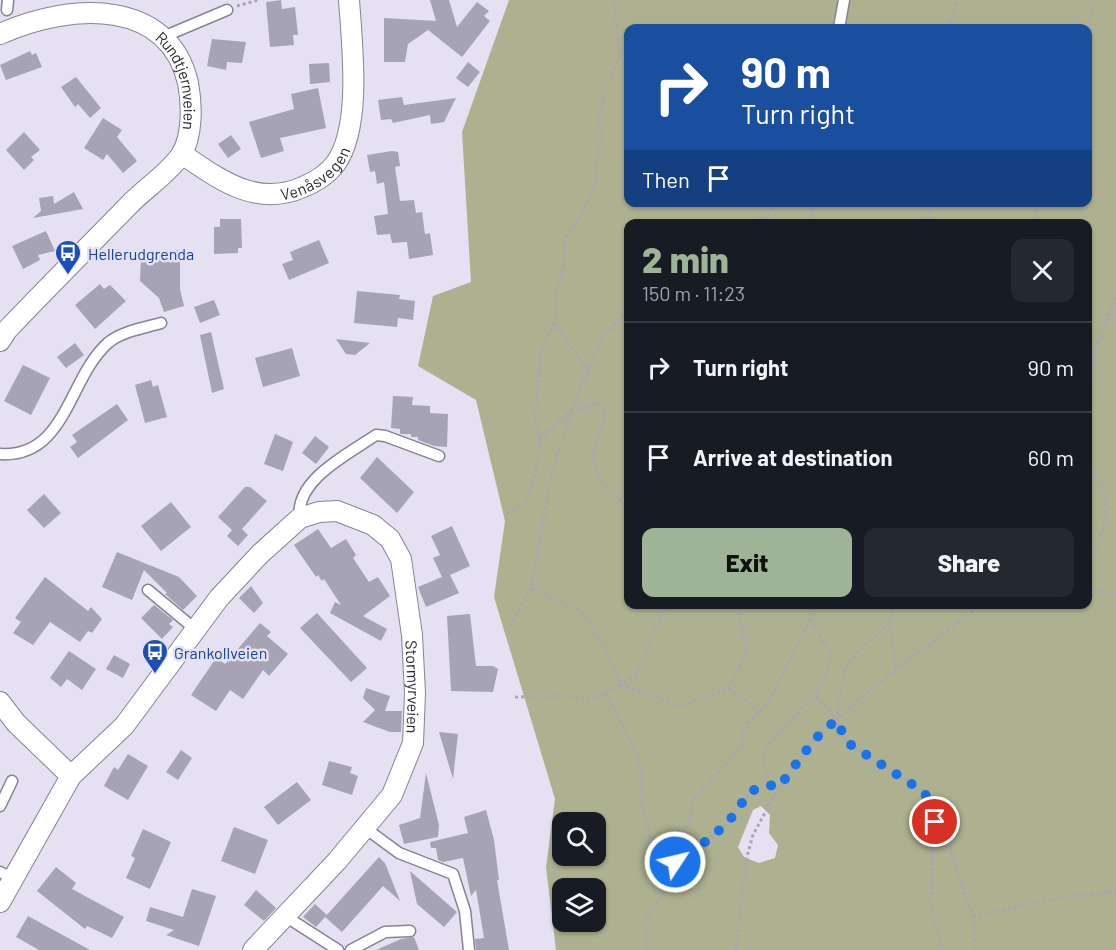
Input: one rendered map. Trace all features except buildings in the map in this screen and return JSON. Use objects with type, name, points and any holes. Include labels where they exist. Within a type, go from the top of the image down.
[{"type":"street","name":"Venåsvegen","points":[[182,154],[219,179],[261,195],[294,191],[329,170],[337,162],[345,143],[352,98],[349,0]]},
{"type":"street","name":"Rundtjernveien","points":[[0,34],[63,5],[91,3],[121,5],[149,16],[170,34],[186,68],[190,93],[188,133],[182,154],[166,173],[139,195],[30,306],[0,341]]},
{"type":"street","name":"Stormyrveien","points":[[253,950],[392,795],[413,743],[415,693],[406,585],[401,559],[390,539],[373,525],[337,512],[318,512],[300,518]]},
{"type":"street","points":[[0,902],[6,875],[71,776],[124,726],[195,629],[260,554],[300,518]]},
{"type":"street","points":[[0,702],[16,723],[71,776]]},
{"type":"lane","points":[[840,24],[844,0]]},
{"type":"lane","points":[[170,34],[227,10]]},
{"type":"lane","points":[[0,454],[27,451],[42,444],[63,417],[100,353],[111,341],[124,334],[161,323]]},
{"type":"lane","points":[[300,518],[298,507],[306,490],[322,474],[376,435],[385,436],[439,456]]},
{"type":"lane","points":[[148,590],[195,629]]},
{"type":"lane","points":[[0,806],[12,781]]},
{"type":"lane","points":[[364,828],[399,853],[453,874],[461,893],[469,950]]},
{"type":"lane","points":[[285,916],[338,950]]},
{"type":"lane","points":[[351,950],[385,932],[410,931]]},
{"type":"path","points":[[227,10],[258,0]]},
{"type":"path","points":[[507,513],[525,504],[534,480],[539,440],[535,419],[540,354],[554,322],[557,288],[564,264],[565,238],[581,215],[596,183],[596,162],[602,137],[598,120],[604,95],[619,56],[615,0]]},
{"type":"path","points":[[949,24],[958,0]]},
{"type":"path","points":[[1088,24],[1094,0]]},
{"type":"path","points":[[758,219],[774,207]]},
{"type":"path","points":[[1092,371],[1094,352],[1116,298]]},
{"type":"path","points":[[510,627],[531,588],[552,471],[570,411],[603,336],[624,315]]},
{"type":"path","points":[[554,322],[588,371]]},
{"type":"path","points":[[539,440],[570,411],[597,403],[606,411],[594,462],[605,484],[617,500],[624,503]]},
{"type":"path","points":[[1092,471],[1106,497],[1104,525],[1092,556]]},
{"type":"path","points":[[531,588],[583,613],[605,648],[621,686],[680,706],[729,688],[746,654],[739,609]]},
{"type":"path","points":[[1092,589],[1116,594]]},
{"type":"path","points":[[514,697],[566,696],[590,700],[621,686],[635,676],[648,650],[651,636],[665,609]]},
{"type":"path","points":[[647,950],[647,919],[668,885],[675,862],[675,845],[689,824],[692,802],[742,746],[742,735],[770,700],[813,609]]},
{"type":"path","points":[[893,609],[890,623],[896,669]]},
{"type":"path","points":[[736,950],[746,860],[753,835],[779,787],[814,740],[836,720],[896,669],[976,609]]},
{"type":"path","points":[[769,784],[765,768],[765,750],[787,729],[796,713],[815,695],[826,676],[831,652],[822,642],[810,618]]},
{"type":"path","points":[[836,720],[845,668],[860,649],[890,623]]},
{"type":"path","points":[[729,688],[759,712]]},
{"type":"path","points":[[606,694],[638,754],[642,805],[657,864],[675,862],[728,822],[744,797],[759,786],[769,784],[779,787]]},
{"type":"path","points":[[815,695],[836,720],[848,743],[921,790],[936,806],[973,917],[975,950]]},
{"type":"path","points":[[936,806],[930,904],[943,950]]},
{"type":"path","points":[[973,917],[1062,897],[1116,892]]},
{"type":"green space","points":[[509,0],[1116,0],[1116,950],[556,950],[554,932],[606,932],[606,878],[552,878],[552,917],[546,867],[552,822],[552,866],[606,866],[606,812],[553,812],[555,799],[494,597],[505,521],[476,400],[418,366],[433,296],[471,282],[462,132]],"holes":[[[761,806],[770,815],[769,833],[778,845],[775,858],[759,863],[744,857],[738,847],[753,810]]]},
{"type":"place","name":"Hellerudgrenda","points":[[68,276]]},
{"type":"place","name":"Grankollveien","points":[[155,675]]},
{"type":"route","points":[[675,862],[693,851],[728,822],[744,797],[759,786],[769,784],[779,787],[814,740],[836,720],[848,743],[921,790],[936,806],[935,822]]}]
